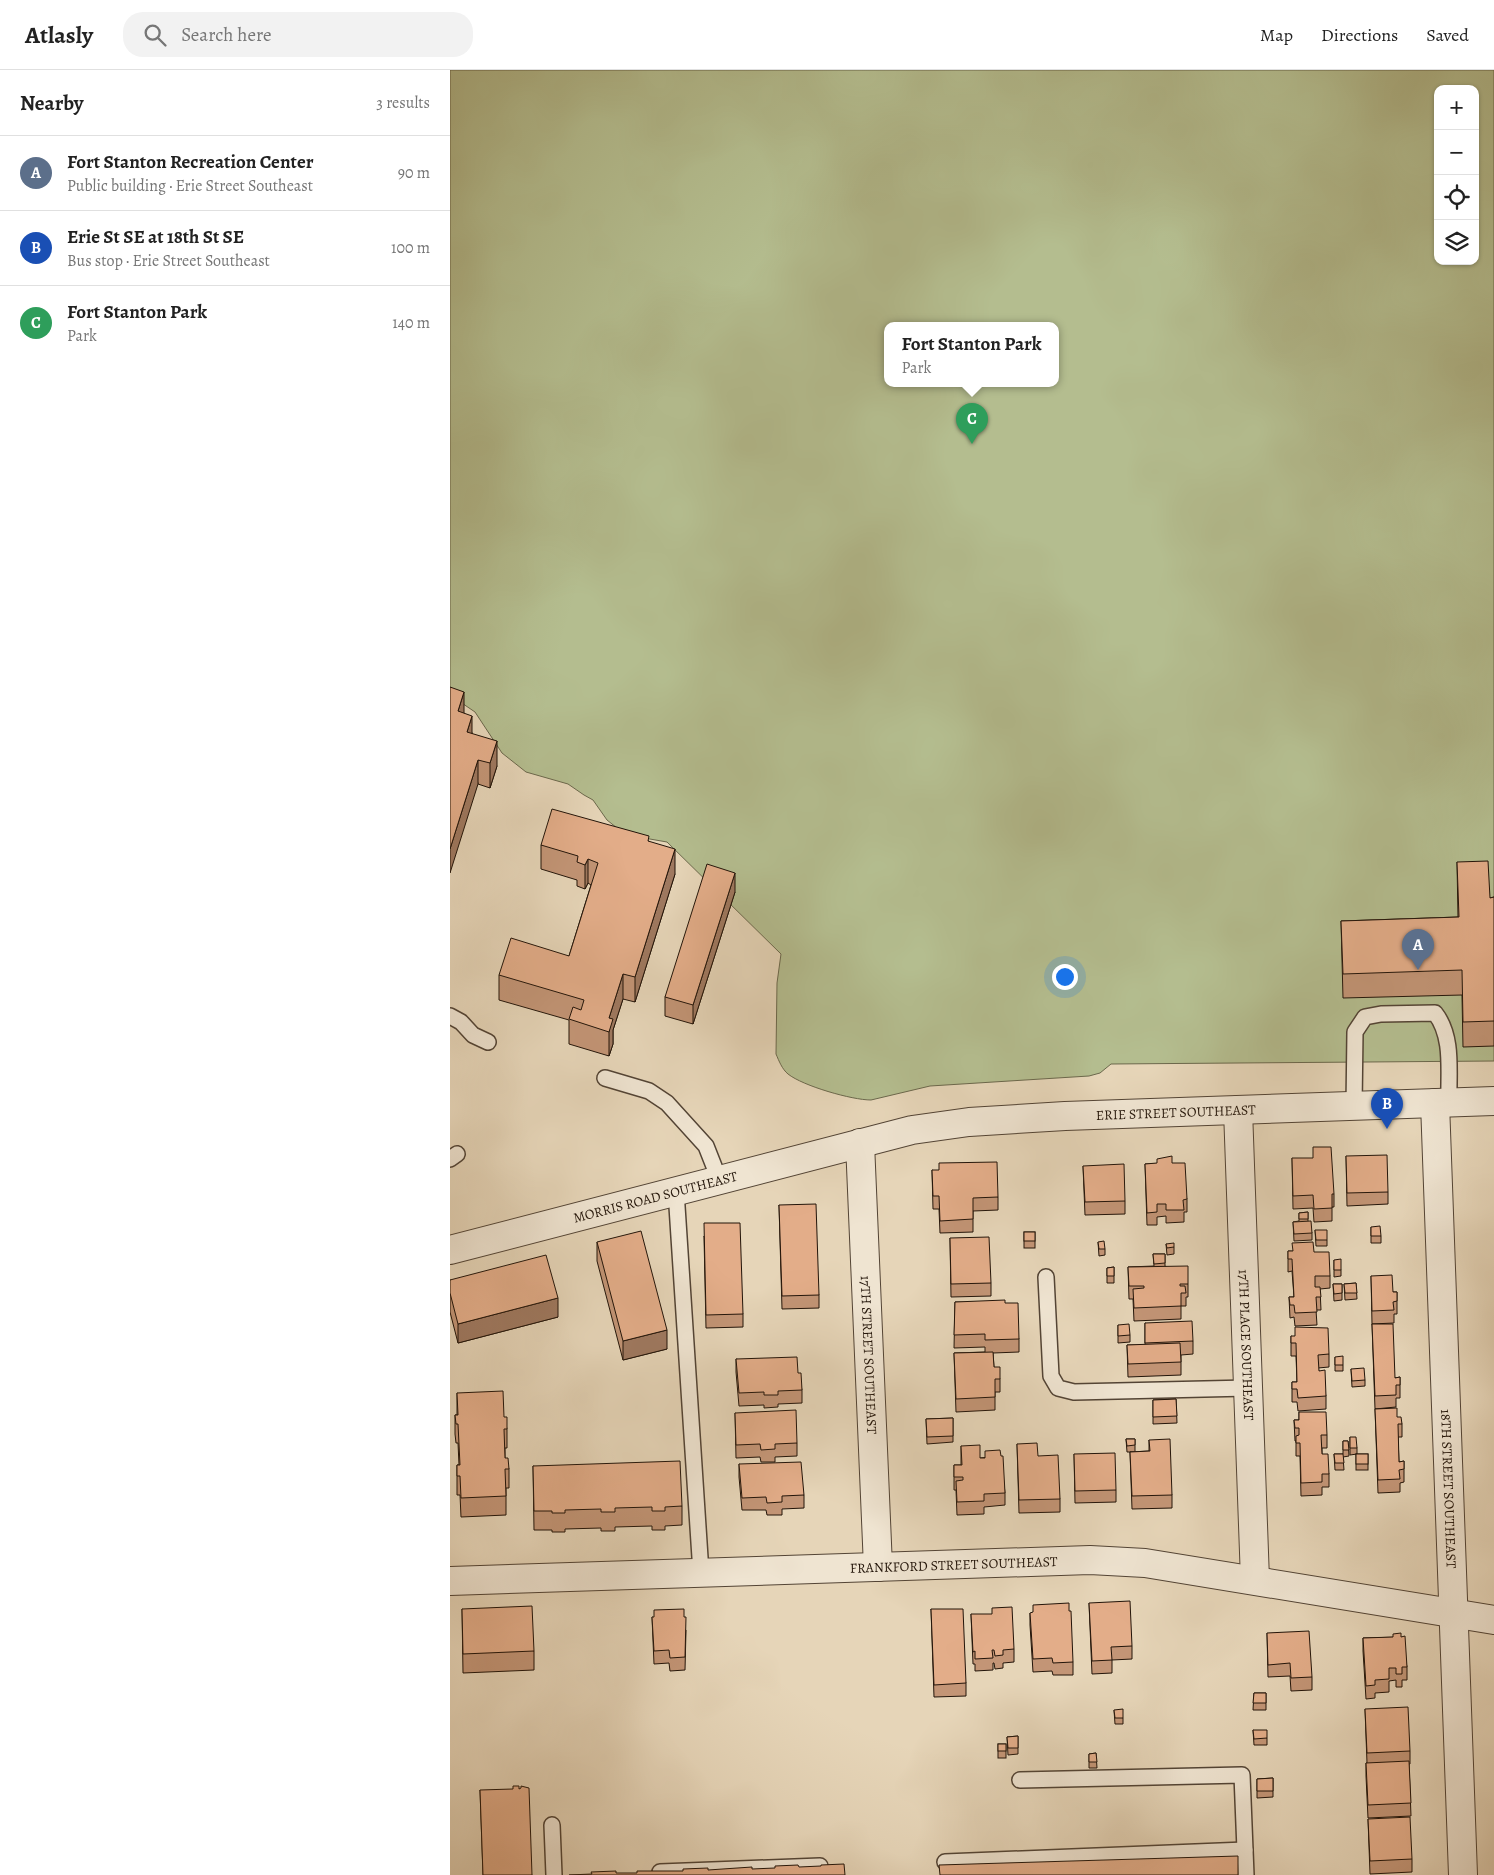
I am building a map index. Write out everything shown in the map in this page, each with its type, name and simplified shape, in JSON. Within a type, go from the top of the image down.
[{"type":"street","name":"ERIE STREET SOUTHEAST","points":[[860,1143],[940,1124],[969,1122],[1494,1100]]},
{"type":"street","name":"18TH STREET SOUTHEAST","points":[[1442,1102],[1453,1613],[1463,1875]]},
{"type":"street","name":"17TH PLACE SOUTHEAST","points":[[1238,1110],[1255,1580]]},
{"type":"street","name":"MORRIS ROAD SOUTHEAST","points":[[450,1250],[860,1143]]},
{"type":"street","name":"17TH STREET SOUTHEAST","points":[[860,1143],[878,1567]]},
{"type":"street","name":"FRANKFORD STREET SOUTHEAST","points":[[450,1581],[1090,1560],[1144,1563],[1453,1613]]},
{"type":"street","points":[[1453,1613],[1494,1620]]},
{"type":"lane","points":[[1354,1106],[1355,1032],[1365,1018],[1381,1014],[1435,1013],[1447,1037],[1442,1102]]},
{"type":"lane","points":[[450,1016],[461,1022],[473,1035],[488,1042]]},
{"type":"lane","points":[[605,1078],[649,1091],[667,1102],[706,1146],[720,1179]]},
{"type":"lane","points":[[676,1191],[701,1573]]},
{"type":"lane","points":[[1046,1277],[1051,1376],[1058,1388],[1074,1392],[1248,1388]]},
{"type":"lane","points":[[1020,1780],[1242,1775],[1246,1875]]},
{"type":"lane","points":[[552,1825],[554,1875]]},
{"type":"lane","points":[[945,1862],[1245,1850]]},
{"type":"lane","points":[[641,1873],[820,1866]]},
{"type":"green space","points":[[450,70],[1494,70],[1494,1061],[1111,1064],[1100,1073],[1089,1076],[930,1086],[871,1100],[852,1098],[816,1088],[788,1074],[782,1067],[776,1054],[777,983],[781,954],[667,842],[627,835],[607,820],[593,800],[568,784],[526,772],[502,753],[475,712],[450,695]]},
{"type":"building","points":[[450,687],[464,692],[458,711],[472,716],[467,732],[497,741],[490,763],[478,760],[450,849]]},
{"type":"building","points":[[552,809],[649,836],[648,841],[675,849],[635,977],[623,974],[609,1018],[613,1019],[609,1032],[569,1019],[573,1007],[581,1010],[584,1000],[499,975],[511,938],[569,956],[598,863],[588,859],[585,865],[577,862],[578,856],[541,845]]},
{"type":"building","points":[[1488,861],[1490,898],[1494,897],[1494,1021],[1463,1022],[1462,970],[1343,974],[1341,921],[1459,917],[1457,862]]},
{"type":"building","points":[[707,864],[735,873],[693,1005],[665,997]]},
{"type":"building","points":[[1313,1147],[1331,1147],[1334,1194],[1332,1194],[1332,1208],[1314,1209],[1313,1195],[1293,1196],[1292,1158],[1313,1158]]},
{"type":"building","points":[[1387,1155],[1388,1192],[1347,1193],[1346,1156]]},
{"type":"building","points":[[1172,1156],[1172,1163],[1185,1163],[1187,1199],[1183,1200],[1184,1210],[1166,1210],[1166,1204],[1157,1204],[1157,1212],[1147,1213],[1145,1164],[1157,1163],[1157,1159]]},
{"type":"building","points":[[997,1162],[998,1197],[973,1198],[973,1219],[940,1221],[939,1196],[933,1196],[932,1170],[939,1170],[939,1163]]},
{"type":"building","points":[[1124,1164],[1125,1201],[1085,1202],[1083,1166]]},
{"type":"building","points":[[816,1204],[819,1295],[782,1296],[779,1205]]},
{"type":"building","points":[[1308,1212],[1308,1219],[1299,1219],[1299,1213]]},
{"type":"building","points":[[1311,1221],[1312,1233],[1294,1234],[1293,1222]]},
{"type":"building","points":[[704,1223],[740,1223],[743,1314],[706,1315]]},
{"type":"building","points":[[1380,1226],[1381,1236],[1371,1236],[1371,1227]]},
{"type":"building","points":[[1315,1230],[1327,1230],[1327,1240],[1316,1240]]},
{"type":"building","points":[[641,1231],[667,1330],[623,1341],[597,1242]]},
{"type":"building","points":[[1024,1232],[1035,1232],[1035,1241],[1024,1241]]},
{"type":"building","points":[[989,1237],[991,1283],[951,1284],[950,1238]]},
{"type":"building","points":[[1104,1241],[1105,1249],[1099,1249],[1098,1242]]},
{"type":"building","points":[[1313,1242],[1314,1252],[1329,1252],[1330,1276],[1315,1276],[1315,1287],[1320,1287],[1321,1297],[1316,1297],[1317,1312],[1295,1313],[1294,1305],[1290,1305],[1289,1297],[1294,1297],[1292,1259],[1288,1259],[1288,1251],[1293,1251],[1292,1243]]},
{"type":"building","points":[[1174,1243],[1174,1247],[1167,1248],[1166,1244]]},
{"type":"building","points":[[1153,1254],[1165,1254],[1165,1263],[1154,1264]]},
{"type":"building","points":[[546,1255],[558,1298],[458,1324],[450,1293],[450,1280]]},
{"type":"building","points":[[1341,1259],[1341,1270],[1334,1270],[1334,1260]]},
{"type":"building","points":[[1188,1266],[1188,1284],[1180,1284],[1180,1286],[1185,1286],[1186,1293],[1181,1293],[1181,1306],[1134,1308],[1133,1289],[1144,1288],[1144,1286],[1129,1286],[1128,1267]]},
{"type":"building","points":[[1114,1267],[1114,1276],[1107,1276],[1107,1268]]},
{"type":"building","points":[[1392,1275],[1393,1292],[1397,1292],[1397,1301],[1393,1302],[1394,1310],[1372,1311],[1371,1276]]},
{"type":"building","points":[[1356,1283],[1357,1293],[1345,1293],[1344,1284]]},
{"type":"building","points":[[1333,1284],[1342,1284],[1342,1293],[1334,1294]]},
{"type":"building","points":[[1005,1300],[1005,1303],[1018,1303],[1019,1339],[985,1340],[985,1334],[954,1335],[955,1302]]},
{"type":"building","points":[[1192,1321],[1193,1341],[1145,1343],[1145,1323]]},
{"type":"building","points":[[1129,1324],[1130,1335],[1118,1336],[1118,1325]]},
{"type":"building","points":[[1372,1324],[1393,1324],[1395,1378],[1400,1377],[1400,1385],[1396,1385],[1396,1395],[1375,1396]]},
{"type":"building","points":[[1295,1327],[1328,1328],[1329,1354],[1318,1355],[1319,1371],[1325,1370],[1326,1396],[1298,1398],[1297,1389],[1292,1389],[1292,1382],[1297,1382],[1296,1343],[1291,1343],[1291,1336],[1295,1336]]},
{"type":"building","points":[[1180,1343],[1181,1362],[1128,1364],[1127,1345]]},
{"type":"building","points":[[993,1352],[994,1367],[1000,1367],[1000,1379],[995,1379],[995,1397],[956,1399],[954,1353]]},
{"type":"building","points":[[1343,1356],[1343,1365],[1335,1365],[1335,1357]]},
{"type":"building","points":[[797,1357],[798,1373],[801,1373],[802,1390],[778,1391],[778,1395],[764,1395],[764,1392],[739,1393],[736,1359]]},
{"type":"building","points":[[1364,1368],[1365,1380],[1352,1381],[1351,1369]]},
{"type":"building","points":[[503,1391],[504,1417],[507,1417],[507,1429],[504,1429],[505,1458],[508,1458],[509,1469],[505,1469],[506,1496],[461,1498],[460,1476],[457,1476],[457,1465],[460,1465],[458,1424],[456,1424],[455,1415],[458,1415],[457,1393]]},
{"type":"building","points":[[1176,1399],[1177,1416],[1153,1417],[1153,1400]]},
{"type":"building","points":[[1397,1408],[1397,1417],[1401,1417],[1402,1424],[1398,1424],[1399,1462],[1404,1461],[1404,1469],[1399,1470],[1400,1479],[1378,1480],[1375,1409]]},
{"type":"building","points":[[796,1410],[797,1443],[775,1444],[775,1449],[761,1450],[760,1444],[736,1445],[735,1413]]},
{"type":"building","points":[[1299,1412],[1326,1412],[1327,1435],[1321,1435],[1322,1454],[1328,1454],[1329,1474],[1322,1474],[1322,1482],[1301,1483],[1300,1443],[1296,1443],[1299,1428],[1295,1428],[1294,1420],[1299,1420]]},
{"type":"building","points":[[953,1418],[953,1436],[927,1437],[926,1419]]},
{"type":"building","points":[[1350,1437],[1356,1437],[1357,1448],[1350,1448]]},
{"type":"building","points":[[1126,1439],[1135,1439],[1135,1445],[1127,1446]]},
{"type":"building","points":[[1170,1439],[1172,1495],[1132,1496],[1130,1452],[1150,1451],[1149,1440]]},
{"type":"building","points":[[1343,1441],[1348,1441],[1349,1450],[1343,1450]]},
{"type":"building","points":[[1037,1443],[1038,1456],[1058,1455],[1060,1499],[1019,1500],[1017,1444]]},
{"type":"building","points":[[980,1445],[980,1458],[985,1458],[985,1451],[1000,1450],[1001,1456],[1003,1456],[1005,1493],[984,1494],[984,1501],[957,1502],[956,1481],[963,1480],[963,1477],[954,1477],[954,1465],[962,1465],[961,1446]]},
{"type":"building","points":[[1115,1453],[1116,1490],[1075,1491],[1074,1454]]},
{"type":"building","points":[[1334,1454],[1343,1454],[1344,1463],[1335,1463]]},
{"type":"building","points":[[1356,1454],[1368,1454],[1368,1464],[1356,1464]]},
{"type":"building","points":[[680,1461],[682,1506],[665,1507],[665,1511],[652,1511],[652,1507],[615,1508],[615,1512],[601,1512],[601,1509],[565,1510],[565,1513],[534,1511],[533,1466]]},
{"type":"building","points":[[801,1462],[804,1495],[782,1496],[782,1502],[767,1503],[766,1497],[742,1498],[739,1464]]},
{"type":"building","points":[[1130,1601],[1132,1646],[1111,1647],[1112,1660],[1092,1661],[1089,1603]]},
{"type":"building","points":[[1069,1603],[1073,1662],[1053,1663],[1052,1658],[1033,1659],[1030,1613],[1033,1612],[1033,1605]]},
{"type":"building","points":[[532,1606],[534,1651],[463,1654],[462,1609]]},
{"type":"building","points":[[1012,1607],[1014,1649],[1003,1650],[1003,1655],[995,1656],[994,1650],[992,1650],[993,1658],[975,1659],[971,1614],[992,1614],[992,1608]]},
{"type":"building","points":[[684,1609],[684,1617],[686,1617],[685,1657],[670,1658],[669,1650],[654,1651],[652,1617],[654,1617],[654,1610]]},
{"type":"building","points":[[931,1609],[963,1609],[966,1683],[934,1685]]},
{"type":"building","points":[[1309,1631],[1312,1677],[1291,1678],[1290,1663],[1268,1665],[1267,1633]]},
{"type":"building","points":[[1401,1633],[1401,1637],[1405,1636],[1407,1667],[1402,1667],[1402,1674],[1396,1674],[1396,1668],[1389,1668],[1389,1679],[1375,1680],[1375,1685],[1366,1686],[1363,1638],[1393,1637],[1393,1634]]},
{"type":"building","points":[[1254,1693],[1266,1693],[1266,1703],[1253,1703]]},
{"type":"building","points":[[1408,1707],[1410,1751],[1367,1753],[1365,1709]]},
{"type":"building","points":[[1123,1709],[1123,1718],[1115,1718],[1114,1710]]},
{"type":"building","points":[[1253,1730],[1267,1730],[1267,1738],[1254,1739]]},
{"type":"building","points":[[1018,1736],[1018,1748],[1008,1748],[1007,1737]]},
{"type":"building","points":[[998,1744],[1006,1744],[1006,1751],[998,1751]]},
{"type":"building","points":[[1096,1753],[1097,1762],[1089,1762],[1089,1754]]},
{"type":"building","points":[[1409,1761],[1411,1803],[1368,1805],[1366,1763]]},
{"type":"building","points":[[1273,1778],[1273,1791],[1257,1791],[1257,1779]]},
{"type":"building","points":[[513,1786],[519,1786],[519,1789],[521,1786],[529,1788],[532,1875],[483,1875],[480,1790],[513,1789]]},
{"type":"building","points":[[1410,1817],[1412,1859],[1370,1861],[1368,1819]]},
{"type":"building","points":[[1238,1856],[1238,1875],[940,1875],[939,1865]]},
{"type":"building","points":[[844,1864],[845,1875],[569,1875],[616,1871],[616,1873],[637,1873],[637,1871],[683,1871],[683,1869],[708,1868],[708,1870],[752,1867],[752,1869],[775,1868],[775,1866],[798,1865],[799,1867]]},
{"type":"place","name":"Fort Stanton Park","points":[[972,444]]},
{"type":"place","name":"Fort Stanton Recreation Center","points":[[1418,970]]},
{"type":"place","name":"Erie St SE at 18th St SE","points":[[1387,1129]]}]
